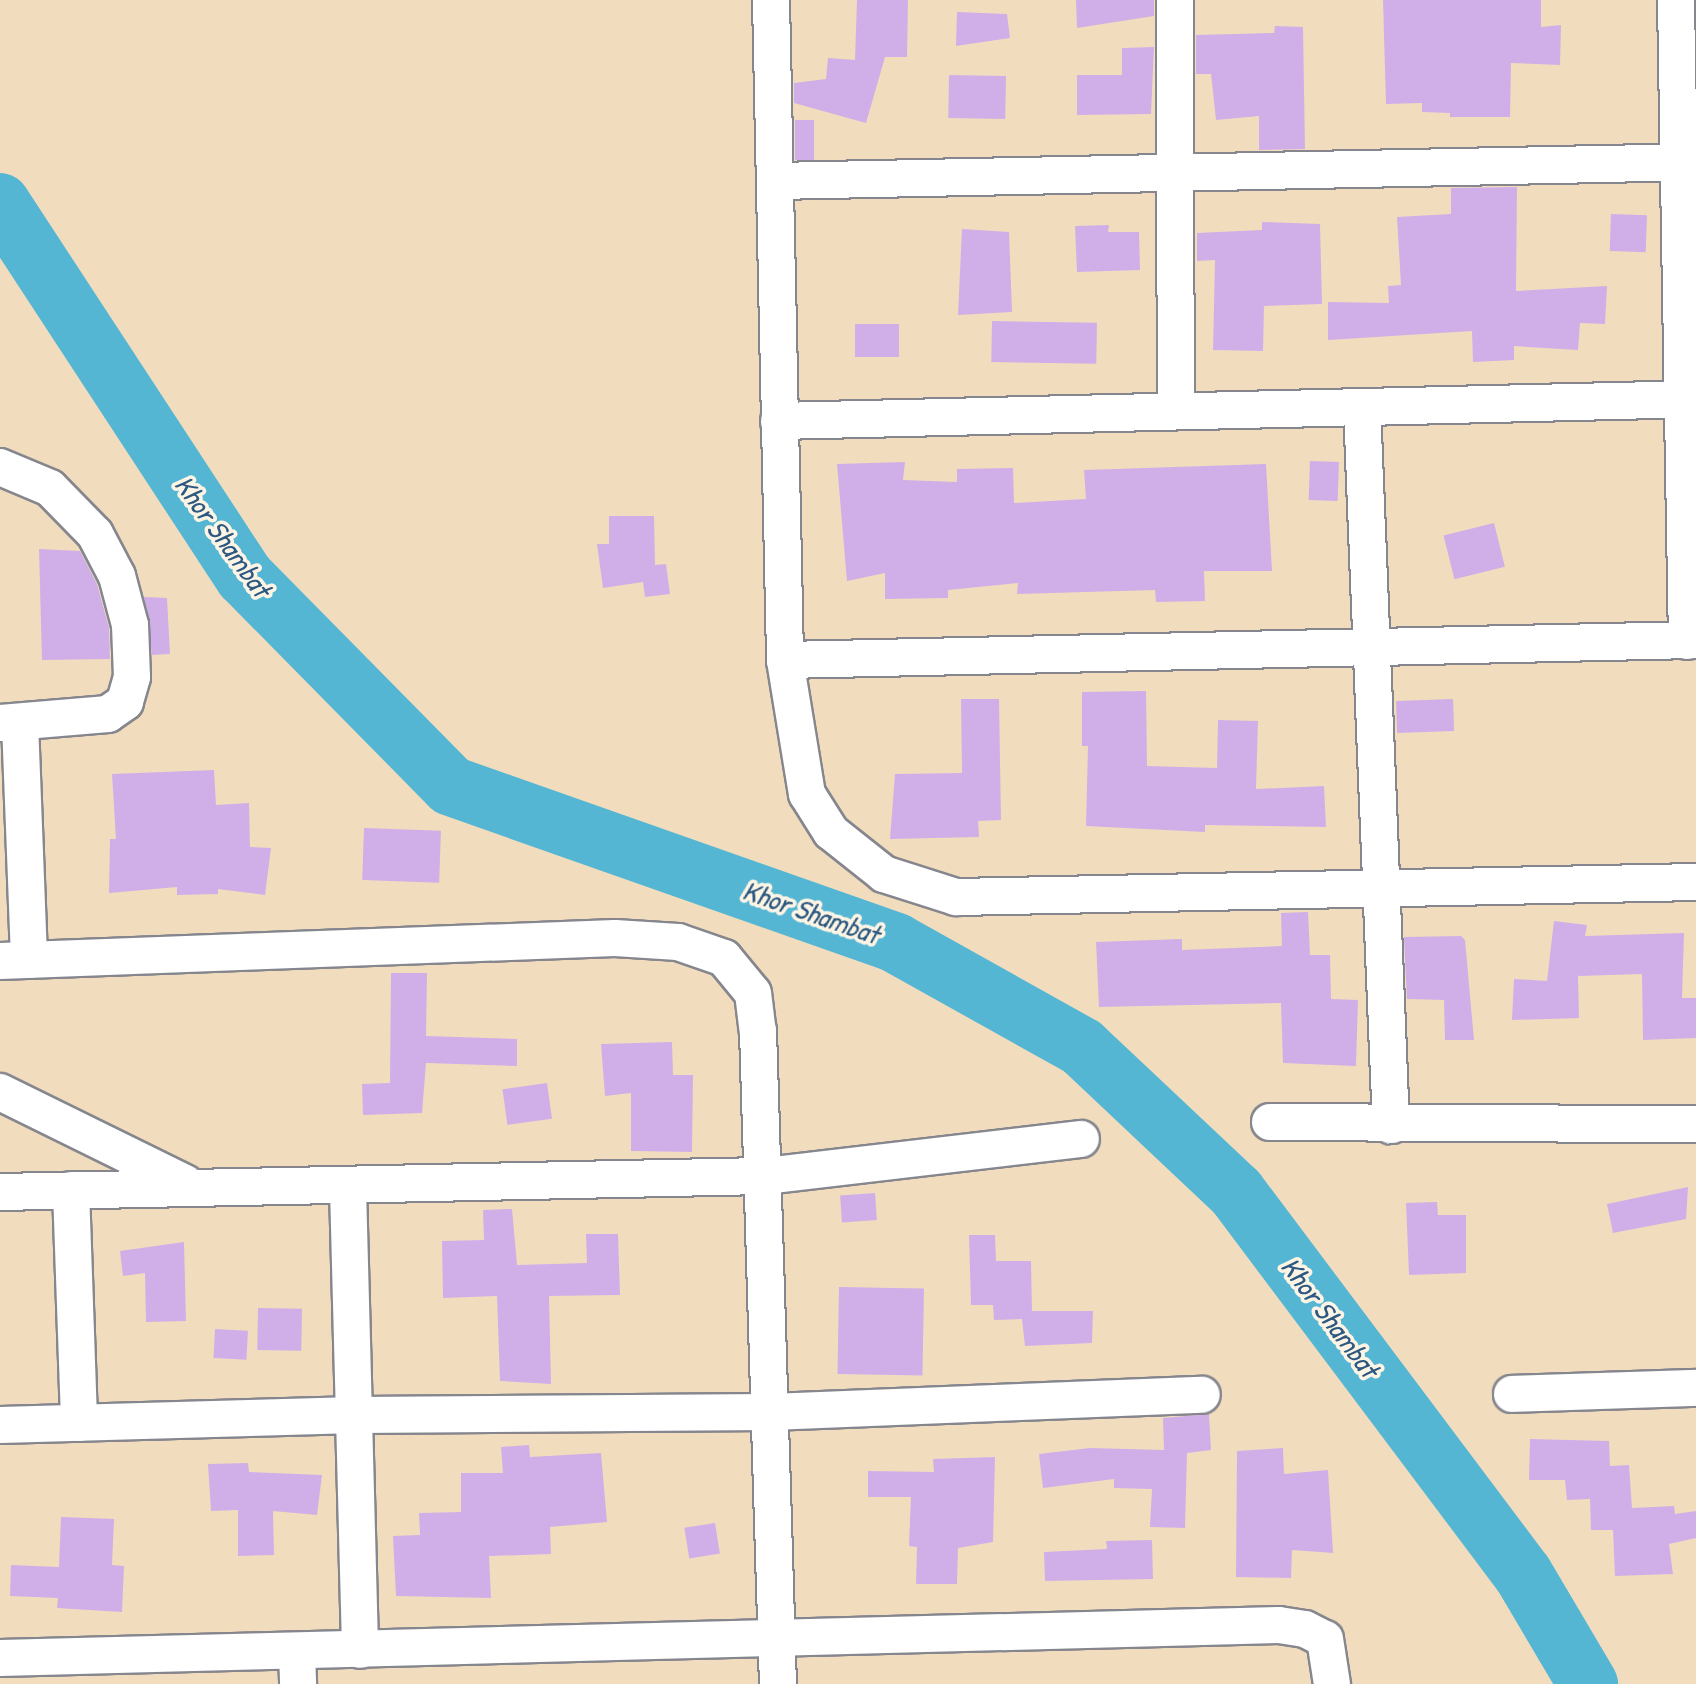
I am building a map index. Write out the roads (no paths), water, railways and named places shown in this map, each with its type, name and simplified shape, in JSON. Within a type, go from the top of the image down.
[{"type":"street","points":[[771,0],[785,660],[807,794],[831,832],[884,874],[956,897],[1380,886],[1696,882]]},
{"type":"street","points":[[1175,0],[1176,411]]},
{"type":"street","points":[[785,660],[1691,640],[1688,162],[1676,0]]},
{"type":"street","points":[[776,181],[1688,162]]},
{"type":"street","points":[[779,421],[1690,399]]},
{"type":"street","points":[[1362,407],[1391,1125]]},
{"type":"street","points":[[0,467],[50,488],[95,534],[117,576],[130,625],[132,677],[125,702],[108,714],[10,723],[15,960],[584,939],[678,942],[724,958],[753,993],[765,1176],[778,1684]]},
{"type":"street","points":[[0,1092],[132,1161],[200,1188]]},
{"type":"street","points":[[1270,1122],[1391,1125],[1696,1124]]},
{"type":"street","points":[[0,1192],[348,1188],[765,1176],[1081,1139]]},
{"type":"street","points":[[348,1188],[360,1650]]},
{"type":"street","points":[[71,1190],[79,1423]]},
{"type":"street","points":[[1512,1394],[1696,1388]]},
{"type":"street","points":[[0,1425],[356,1415],[770,1412],[1202,1395]]},
{"type":"street","points":[[0,1658],[44,1670],[297,1668],[360,1650],[1279,1625],[1325,1639],[1332,1684]]},
{"type":"waterway","name":"Khor Shambat","points":[[0,203],[245,577],[451,786],[896,943],[1082,1047],[1236,1192],[1523,1574],[1588,1684]]}]
